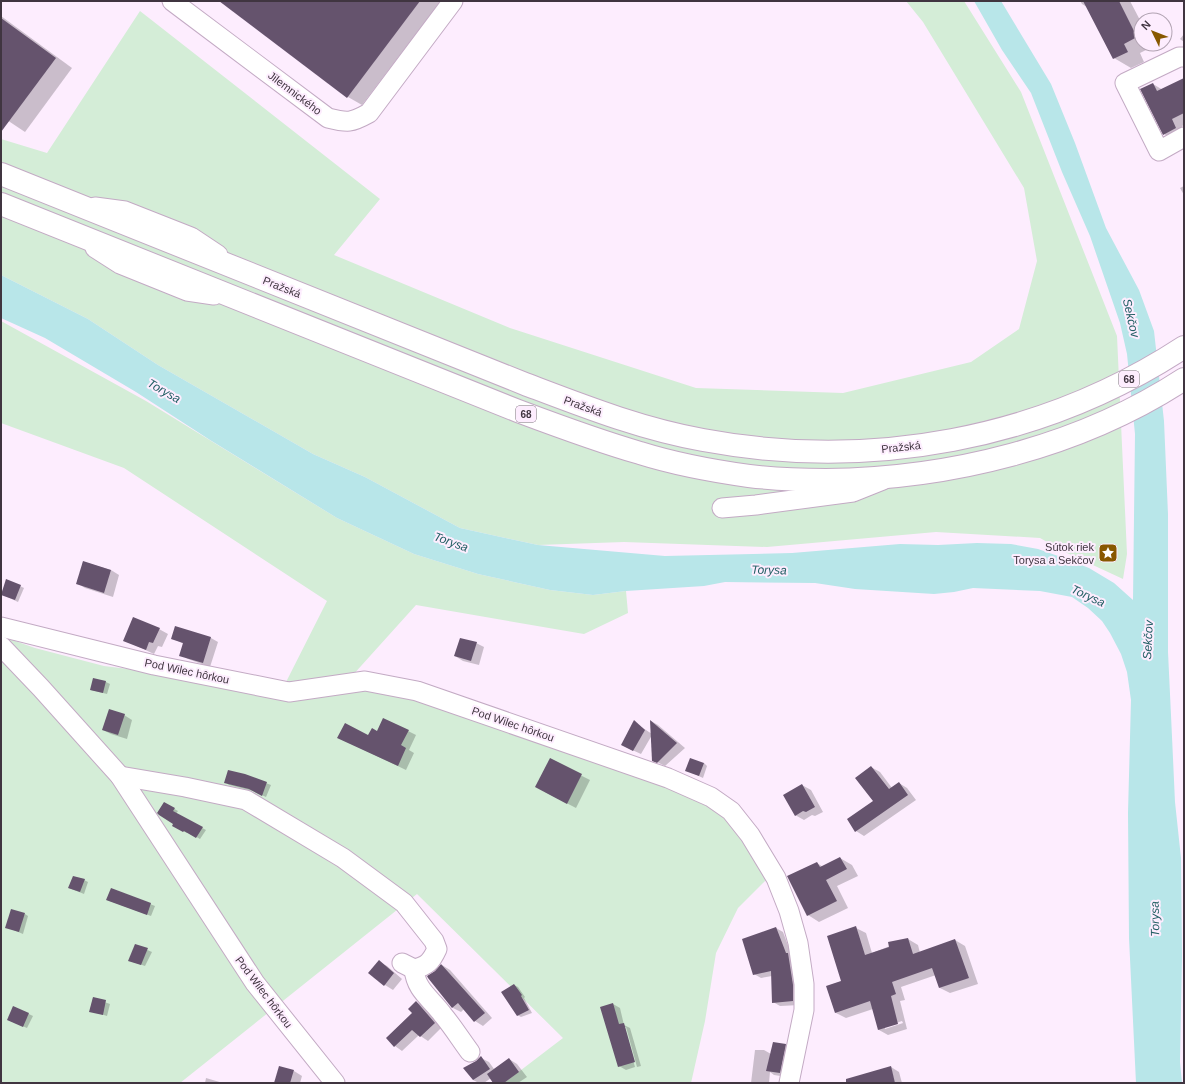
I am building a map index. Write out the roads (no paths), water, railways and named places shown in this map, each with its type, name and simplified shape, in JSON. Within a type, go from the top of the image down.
[{"type":"main road","name":"Pražská","points":[[1,174],[525,384],[611,416],[672,433],[739,446],[807,452],[855,452],[909,448],[967,438],[1025,422],[1072,406],[1124,382],[1184,347]]},
{"type":"main road","name":"68","points":[[1,204],[518,411],[586,436],[641,454],[697,467],[750,476],[800,480],[853,480],[906,476],[972,465],[1030,449],[1077,433],[1128,410],[1184,379]]},
{"type":"street","name":"Jilemnického","points":[[172,1],[328,118],[343,122],[355,121],[369,113],[453,1]]},
{"type":"street","points":[[1184,57],[1179,57],[1125,83],[1159,151],[1184,138]]},
{"type":"street","points":[[722,508],[853,492],[891,477]]},
{"type":"street","name":"Pod Wilec hôrkou","points":[[1,627],[154,665],[289,692],[365,681],[418,691],[668,778],[711,797],[731,811],[750,835],[776,878],[789,911],[798,943],[804,984],[804,1010],[789,1083]]},
{"type":"street","name":"Pod Wilec hôrkou","points":[[1,646],[120,776],[255,983],[335,1083]]},
{"type":"street","points":[[120,776],[185,787],[246,800],[343,858],[404,902],[434,941],[437,949],[432,960],[424,967],[408,966],[422,993],[442,1013],[470,1052]]},
{"type":"water","points":[[974,1],[1001,1],[1051,84],[1075,143],[1106,228],[1139,290],[1154,331],[1164,421],[1168,514],[1168,652],[1175,802],[1181,858],[1182,956],[1180,1062],[1182,1083],[1136,1083],[1129,938],[1128,813],[1131,700],[1127,672],[1121,654],[1110,633],[1102,621],[1088,608],[1072,597],[1040,591],[973,588],[934,594],[855,589],[815,583],[725,582],[704,586],[626,591],[593,595],[550,590],[478,574],[414,554],[337,518],[210,440],[136,392],[45,338],[1,318],[1,275],[88,319],[158,365],[313,454],[365,477],[460,528],[538,545],[665,556],[792,553],[900,544],[1011,544],[1038,549],[1089,568],[1114,583],[1133,600],[1135,434],[1127,354],[1120,323],[1090,236],[1062,172],[1031,93],[1002,50]]},
{"type":"place","name":"Sútok riek Torysa a Sekčov","points":[[1108,553]]},
{"type":"water label","name":"Sekčov","points":[[1131,318]]},
{"type":"water label","name":"Torysa","points":[[164,391]]},
{"type":"water label","name":"Torysa","points":[[451,542]]},
{"type":"water label","name":"Torysa","points":[[769,570]]},
{"type":"water label","name":"Torysa","points":[[1088,596]]},
{"type":"water label","name":"Sekčov","points":[[1148,640]]},
{"type":"water label","name":"Torysa","points":[[1155,919]]}]
